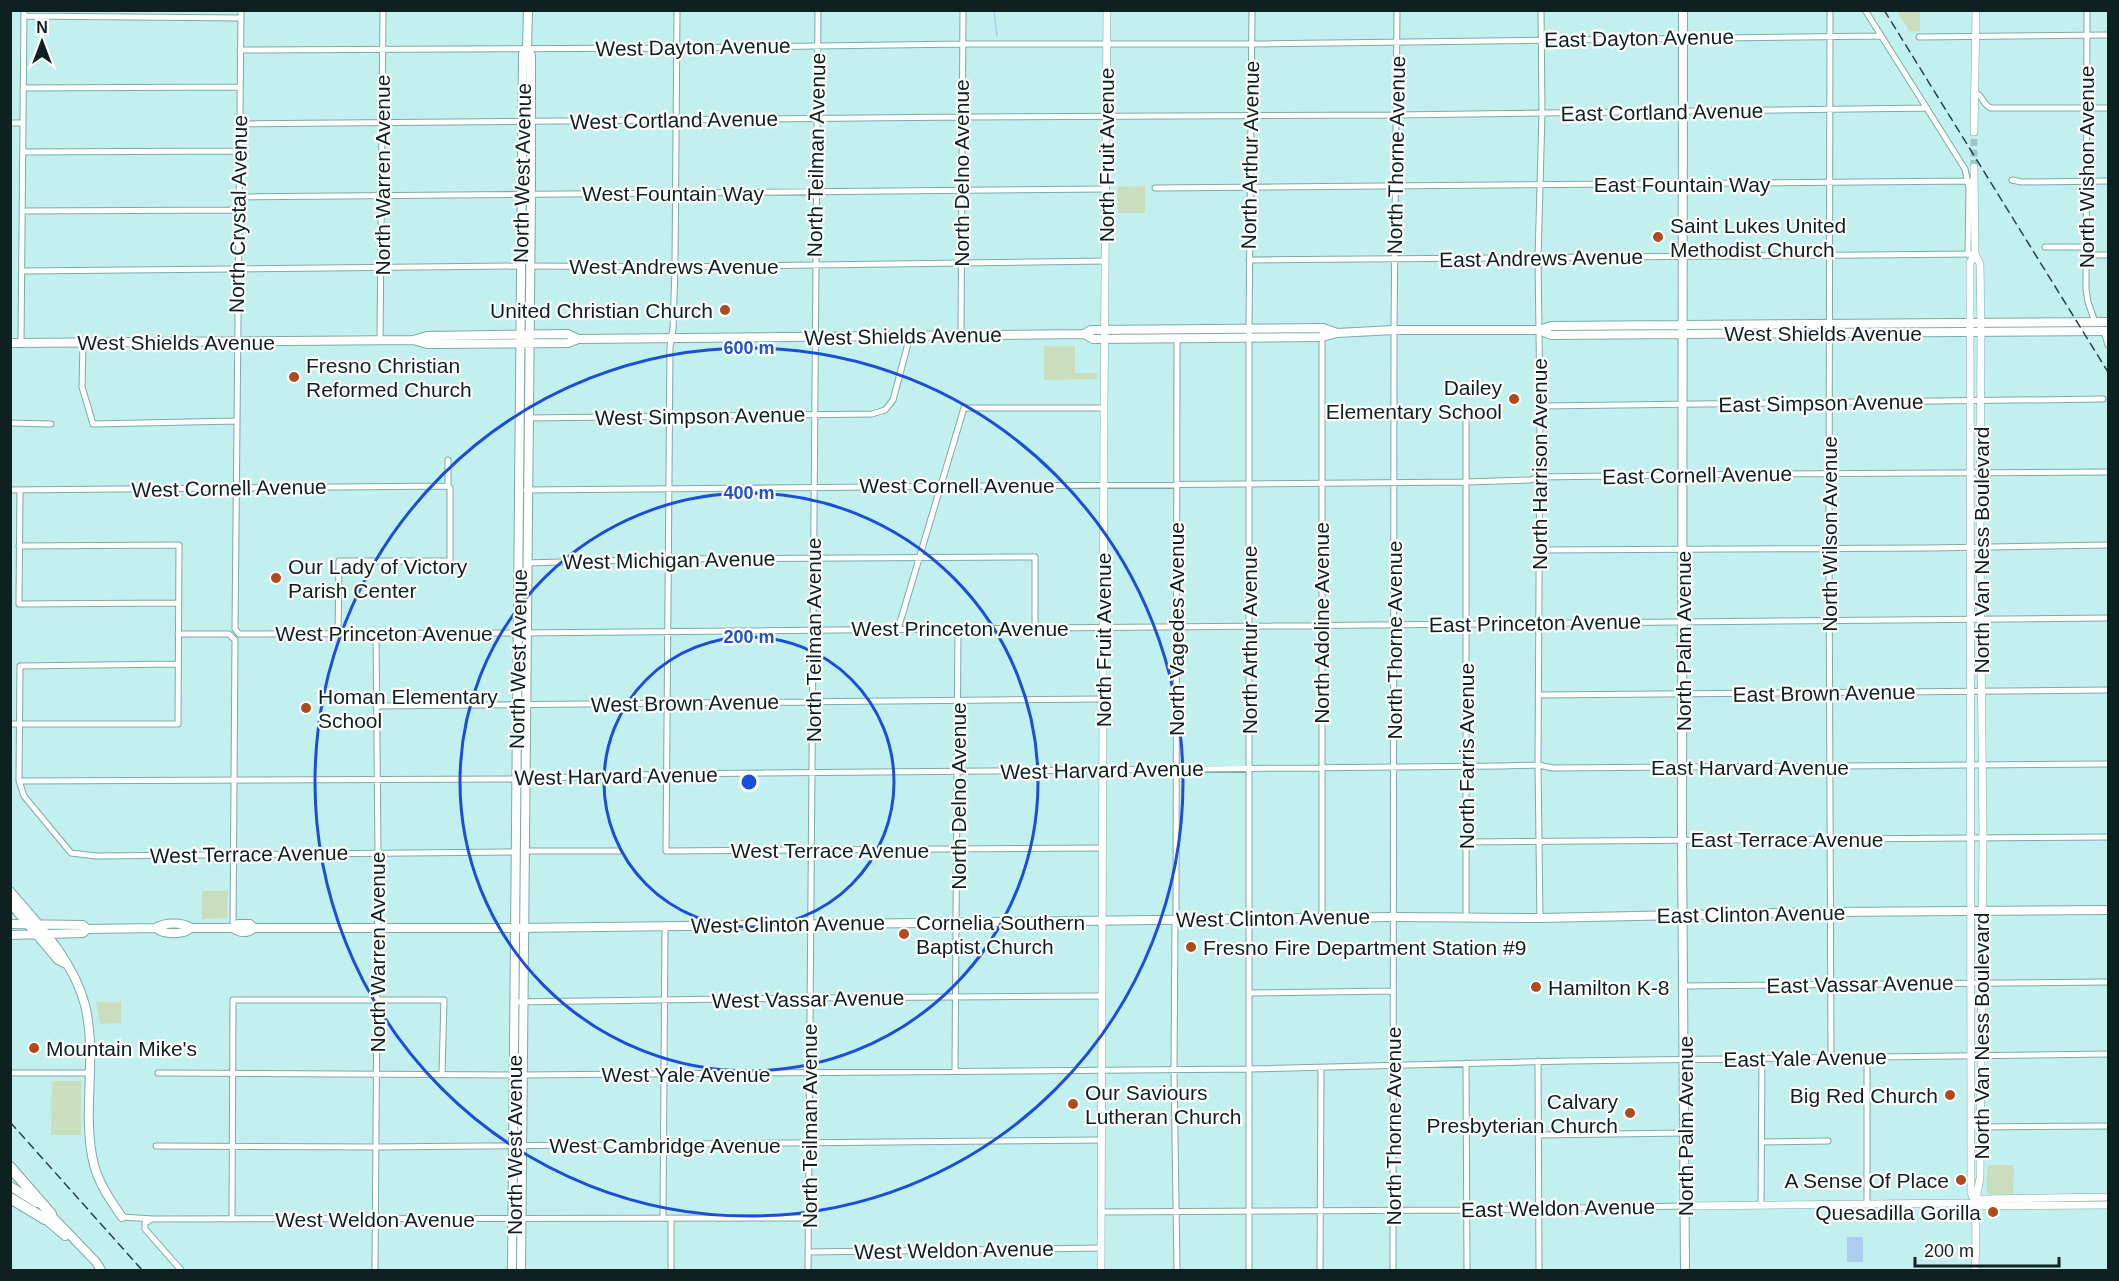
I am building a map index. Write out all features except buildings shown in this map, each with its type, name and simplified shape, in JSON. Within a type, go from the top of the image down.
[{"type":"highway","points":[[10,1167],[48,1217]]},
{"type":"highway","points":[[10,1198],[48,1217]]},
{"type":"main road","name":"North West Avenue","points":[[512,1270],[517,1219],[521,928],[524,490],[520,339],[526,266],[527,121],[523,54],[527,49],[528,10]]},
{"type":"main road","name":"North Palm Avenue","points":[[1683,10],[1684,695],[1682,840],[1686,1270]]},
{"type":"main road","name":"North West Avenue","points":[[524,490],[529,418],[530,339],[526,266]]},
{"type":"main road","name":"West Shields Avenue","points":[[1981,327],[2109,322]]},
{"type":"main road","name":"West Shields Avenue","points":[[10,343],[414,340],[427,336],[530,339],[568,343],[578,339],[1084,334],[1091,330],[1105,334],[1178,338],[1249,333],[1337,333],[1394,330],[1539,330],[1551,335],[1682,329],[1981,327],[2106,331]]},
{"type":"main road","name":"West Shields Avenue","points":[[1105,334],[1214,328],[1249,333]]},
{"type":"main road","points":[[1178,338],[1182,334],[1204,332],[1214,328]]},
{"type":"main road","points":[[10,891],[33,924]]},
{"type":"main road","points":[[10,903],[42,934],[58,960],[66,964],[80,992],[88,1018],[90,1137],[94,1165],[107,1194],[122,1217]]},
{"type":"main road","name":"East Clinton Avenue","points":[[1393,917],[1540,918],[1971,910],[2109,910]]},
{"type":"main road","name":"West Clinton Avenue","points":[[10,935],[83,933],[87,929],[156,928],[161,925],[233,928],[238,932],[249,932],[254,928],[521,928],[1393,917]]},
{"type":"main road","name":"West Clinton Avenue","points":[[10,924],[83,925],[87,929]]},
{"type":"main road","points":[[10,1186],[26,1195],[100,1270]]},
{"type":"main road","name":"North West Avenue","points":[[517,1219],[521,1270]]},
{"type":"street","name":"North Crystal Avenue","points":[[233,928],[241,10]]},
{"type":"street","name":"North Warren Avenue","points":[[381,340],[380,195],[383,10]]},
{"type":"street","points":[[666,774],[669,416],[675,267],[677,10]]},
{"type":"street","name":"North Teilman Avenue","points":[[808,1270],[814,265],[817,192],[818,10]]},
{"type":"street","name":"North Delno Avenue","points":[[961,335],[963,10]]},
{"type":"street","name":"North Fruit Avenue","points":[[1101,1270],[1107,10]]},
{"type":"street","name":"North Arthur Avenue","points":[[1249,1270],[1248,625],[1252,10]]},
{"type":"street","name":"North Thorne Avenue","points":[[1393,1270],[1394,330],[1397,10]]},
{"type":"street","name":"North Harrison Avenue","points":[[1540,918],[1538,259],[1542,113],[1541,10]]},
{"type":"street","name":"North Wilson Avenue","points":[[1830,10],[1831,1056]]},
{"type":"street","points":[[1865,10],[1965,169],[1969,181],[1971,254]]},
{"type":"street","points":[[1974,132],[1976,10]]},
{"type":"street","name":"North Wishon Avenue","points":[[2087,10],[2086,289],[2095,322]]},
{"type":"street","points":[[21,343],[24,13],[241,18]]},
{"type":"street","points":[[1919,37],[2109,34]]},
{"type":"street","name":"East Dayton Avenue","points":[[1397,41],[1881,36]]},
{"type":"street","name":"West Dayton Avenue","points":[[240,50],[1107,43],[1251,44],[1397,41]]},
{"type":"street","points":[[23,88],[240,87]]},
{"type":"street","points":[[1976,93],[1990,108],[2109,108]]},
{"type":"street","name":"East Cortland Avenue","points":[[1397,115],[1927,108]]},
{"type":"street","name":"West Cortland Avenue","points":[[240,124],[1397,115]]},
{"type":"street","points":[[10,123],[23,123]]},
{"type":"street","points":[[23,152],[240,150]]},
{"type":"street","name":"North Van Ness Boulevard","points":[[1974,167],[1975,230],[1970,263],[1971,1193],[1974,1200]]},
{"type":"street","points":[[2012,180],[2109,182]]},
{"type":"street","name":"East Fountain Way","points":[[1395,186],[1969,181]]},
{"type":"street","points":[[1155,188],[1395,186]]},
{"type":"street","name":"West Fountain Way","points":[[239,197],[1106,189]]},
{"type":"street","points":[[23,211],[239,210]]},
{"type":"street","points":[[1970,216],[1975,230]]},
{"type":"street","points":[[2045,247],[2086,247]]},
{"type":"street","name":"North Van Ness Boulevard","points":[[1971,254],[1980,264],[1980,619],[1983,838],[1979,1186],[1974,1200]]},
{"type":"street","name":"East Andrews Avenue","points":[[1395,260],[1971,254]]},
{"type":"street","points":[[2086,255],[2109,255]]},
{"type":"street","points":[[1249,260],[1395,260]]},
{"type":"street","name":"West Andrews Avenue","points":[[23,271],[526,266],[675,267],[1106,261]]},
{"type":"street","points":[[2106,331],[2109,345]]},
{"type":"street","name":"North Adoline Avenue","points":[[1322,333],[1322,918]]},
{"type":"street","name":"West Simpson Avenue","points":[[529,418],[872,414],[885,410],[893,400],[910,336]]},
{"type":"street","name":"North Vagedes Avenue","points":[[1177,1270],[1174,1069],[1178,338]]},
{"type":"street","points":[[83,343],[82,387],[93,424],[237,421]]},
{"type":"street","name":"East Simpson Avenue","points":[[1540,406],[2103,399]]},
{"type":"street","points":[[898,629],[964,408],[1104,408]]},
{"type":"street","name":"North Farris Avenue","points":[[1466,414],[1466,918]]},
{"type":"street","points":[[10,423],[51,424]]},
{"type":"street","points":[[338,633],[339,561],[450,561],[448,460]]},
{"type":"street","name":"East Cornell Avenue","points":[[1394,481],[1466,482],[1530,480],[1539,477],[2109,472]]},
{"type":"street","name":"West Cornell Avenue","points":[[524,490],[1394,481]]},
{"type":"street","name":"West Cornell Avenue","points":[[10,490],[448,486]]},
{"type":"street","points":[[20,490],[19,604],[178,603]]},
{"type":"street","points":[[10,724],[178,724],[179,545],[19,546]]},
{"type":"street","points":[[1538,550],[2109,545]]},
{"type":"street","name":"West Michigan Avenue","points":[[523,563],[668,559],[1035,556],[1035,628]]},
{"type":"street","name":"East Princeton Avenue","points":[[1394,624],[2109,618]]},
{"type":"street","name":"West Princeton Avenue","points":[[178,634],[523,633],[1394,624]]},
{"type":"street","name":"North Delno Avenue","points":[[956,1071],[958,628]]},
{"type":"street","name":"North Warren Avenue","points":[[375,1270],[378,852],[376,633]]},
{"type":"street","points":[[19,782],[20,666],[177,664]]},
{"type":"street","name":"East Brown Avenue","points":[[1539,695],[2109,690]]},
{"type":"street","name":"West Brown Avenue","points":[[376,706],[1102,699]]},
{"type":"street","name":"East Harvard Avenue","points":[[1393,767],[1538,765],[1553,768],[1829,767],[2109,764]]},
{"type":"street","name":"West Harvard Avenue","points":[[19,782],[521,779],[666,774],[1393,767]]},
{"type":"street","name":"West Terrace Avenue","points":[[666,774],[666,851],[1102,848]]},
{"type":"street","name":"West Terrace Avenue","points":[[19,782],[24,796],[71,853],[96,856],[619,851]]},
{"type":"street","name":"East Terrace Avenue","points":[[1466,842],[2109,837]]},
{"type":"street","points":[[663,1218],[665,925]]},
{"type":"street","name":"East Vassar Avenue","points":[[1683,986],[2109,982]]},
{"type":"street","points":[[1249,993],[1393,991]]},
{"type":"street","name":"West Vassar Avenue","points":[[519,1002],[1101,996]]},
{"type":"street","points":[[232,1219],[233,1000],[444,1000],[442,1074]]},
{"type":"street","name":"East Yale Avenue","points":[[1393,1066],[1831,1056],[2109,1054]]},
{"type":"street","points":[[1867,1057],[1867,1204]]},
{"type":"street","points":[[1761,1205],[1762,1058]]},
{"type":"street","points":[[1539,1061],[1539,1270]]},
{"type":"street","points":[[1466,1063],[1467,1270]]},
{"type":"street","name":"West Yale Avenue","points":[[158,1073],[518,1075],[1393,1066]]},
{"type":"street","points":[[1320,1270],[1321,1068]]},
{"type":"street","points":[[10,1073],[90,1073]]},
{"type":"street","points":[[1971,1127],[2109,1126]]},
{"type":"street","points":[[1539,1135],[1685,1133]]},
{"type":"street","name":"West Cambridge Avenue","points":[[156,1146],[376,1147],[1101,1140]]},
{"type":"street","points":[[1762,1142],[1828,1141]]},
{"type":"street","name":"East Weldon Avenue","points":[[1393,1210],[1867,1204],[1974,1200],[1982,1206],[2109,1197]]},
{"type":"street","points":[[1974,1200],[1975,1270]]},
{"type":"street","name":"East Weldon Avenue","points":[[2057,1202],[2109,1205]]},
{"type":"street","points":[[1101,1212],[1393,1210]]},
{"type":"street","name":"West Weldon Avenue","points":[[122,1217],[153,1220],[809,1218]]},
{"type":"street","points":[[671,1218],[671,1270]]},
{"type":"street","points":[[153,1220],[147,1222],[145,1229],[181,1270]]},
{"type":"street","name":"West Weldon Avenue","points":[[808,1252],[1101,1248]]},
{"type":"green space","points":[[1897,11],[1920,11],[1920,31],[1910,32]]},
{"type":"green space","points":[[1145,186],[1145,213],[1118,213],[1117,187]]},
{"type":"green space","points":[[1044,346],[1075,346],[1075,373],[1097,373],[1097,379],[1044,380]]},
{"type":"green space","points":[[202,891],[228,891],[227,918],[202,919]]},
{"type":"green space","points":[[96,1002],[121,1002],[121,1023],[100,1024]]},
{"type":"green space","points":[[52,1081],[81,1081],[81,1135],[51,1135]]},
{"type":"green space","points":[[1989,1165],[2014,1165],[2013,1194],[1987,1194],[1987,1167]]},
{"type":"water","points":[[1847,1237],[1863,1237],[1863,1262],[1847,1262]]},
{"type":"waterway","points":[[994,10],[997,36]]},
{"type":"tunnel","points":[[1974,132],[1974,167]]},
{"type":"railway","points":[[1884,10],[2108,372]]},
{"type":"railway","points":[[10,1122],[142,1270]]},
{"type":"place","name":"Saint Lukes United Methodist Church","points":[[1658,237]]},
{"type":"place","name":"United Christian Church","points":[[725,310]]},
{"type":"place","name":"Fresno Christian Reformed Church","points":[[294,377]]},
{"type":"place","name":"Dailey Elementary School","points":[[1514,399]]},
{"type":"place","name":"Our Lady of Victory Parish Center","points":[[276,578]]},
{"type":"place","name":"Homan Elementary School","points":[[306,708]]},
{"type":"place","name":"Cornelia Southern Baptist Church","points":[[904,934]]},
{"type":"place","name":"Fresno Fire Department Station #9","points":[[1191,947]]},
{"type":"place","name":"Hamilton K-8","points":[[1536,987]]},
{"type":"place","name":"Mountain Mike's","points":[[34,1048]]},
{"type":"place","name":"Big Red Church","points":[[1950,1095]]},
{"type":"place","name":"Our Saviours Lutheran Church","points":[[1073,1104]]},
{"type":"place","name":"Calvary Presbyterian Church","points":[[1630,1113]]},
{"type":"place","name":"A Sense Of Place","points":[[1961,1180]]},
{"type":"place","name":"Quesadilla Gorilla","points":[[1993,1212]]}]
